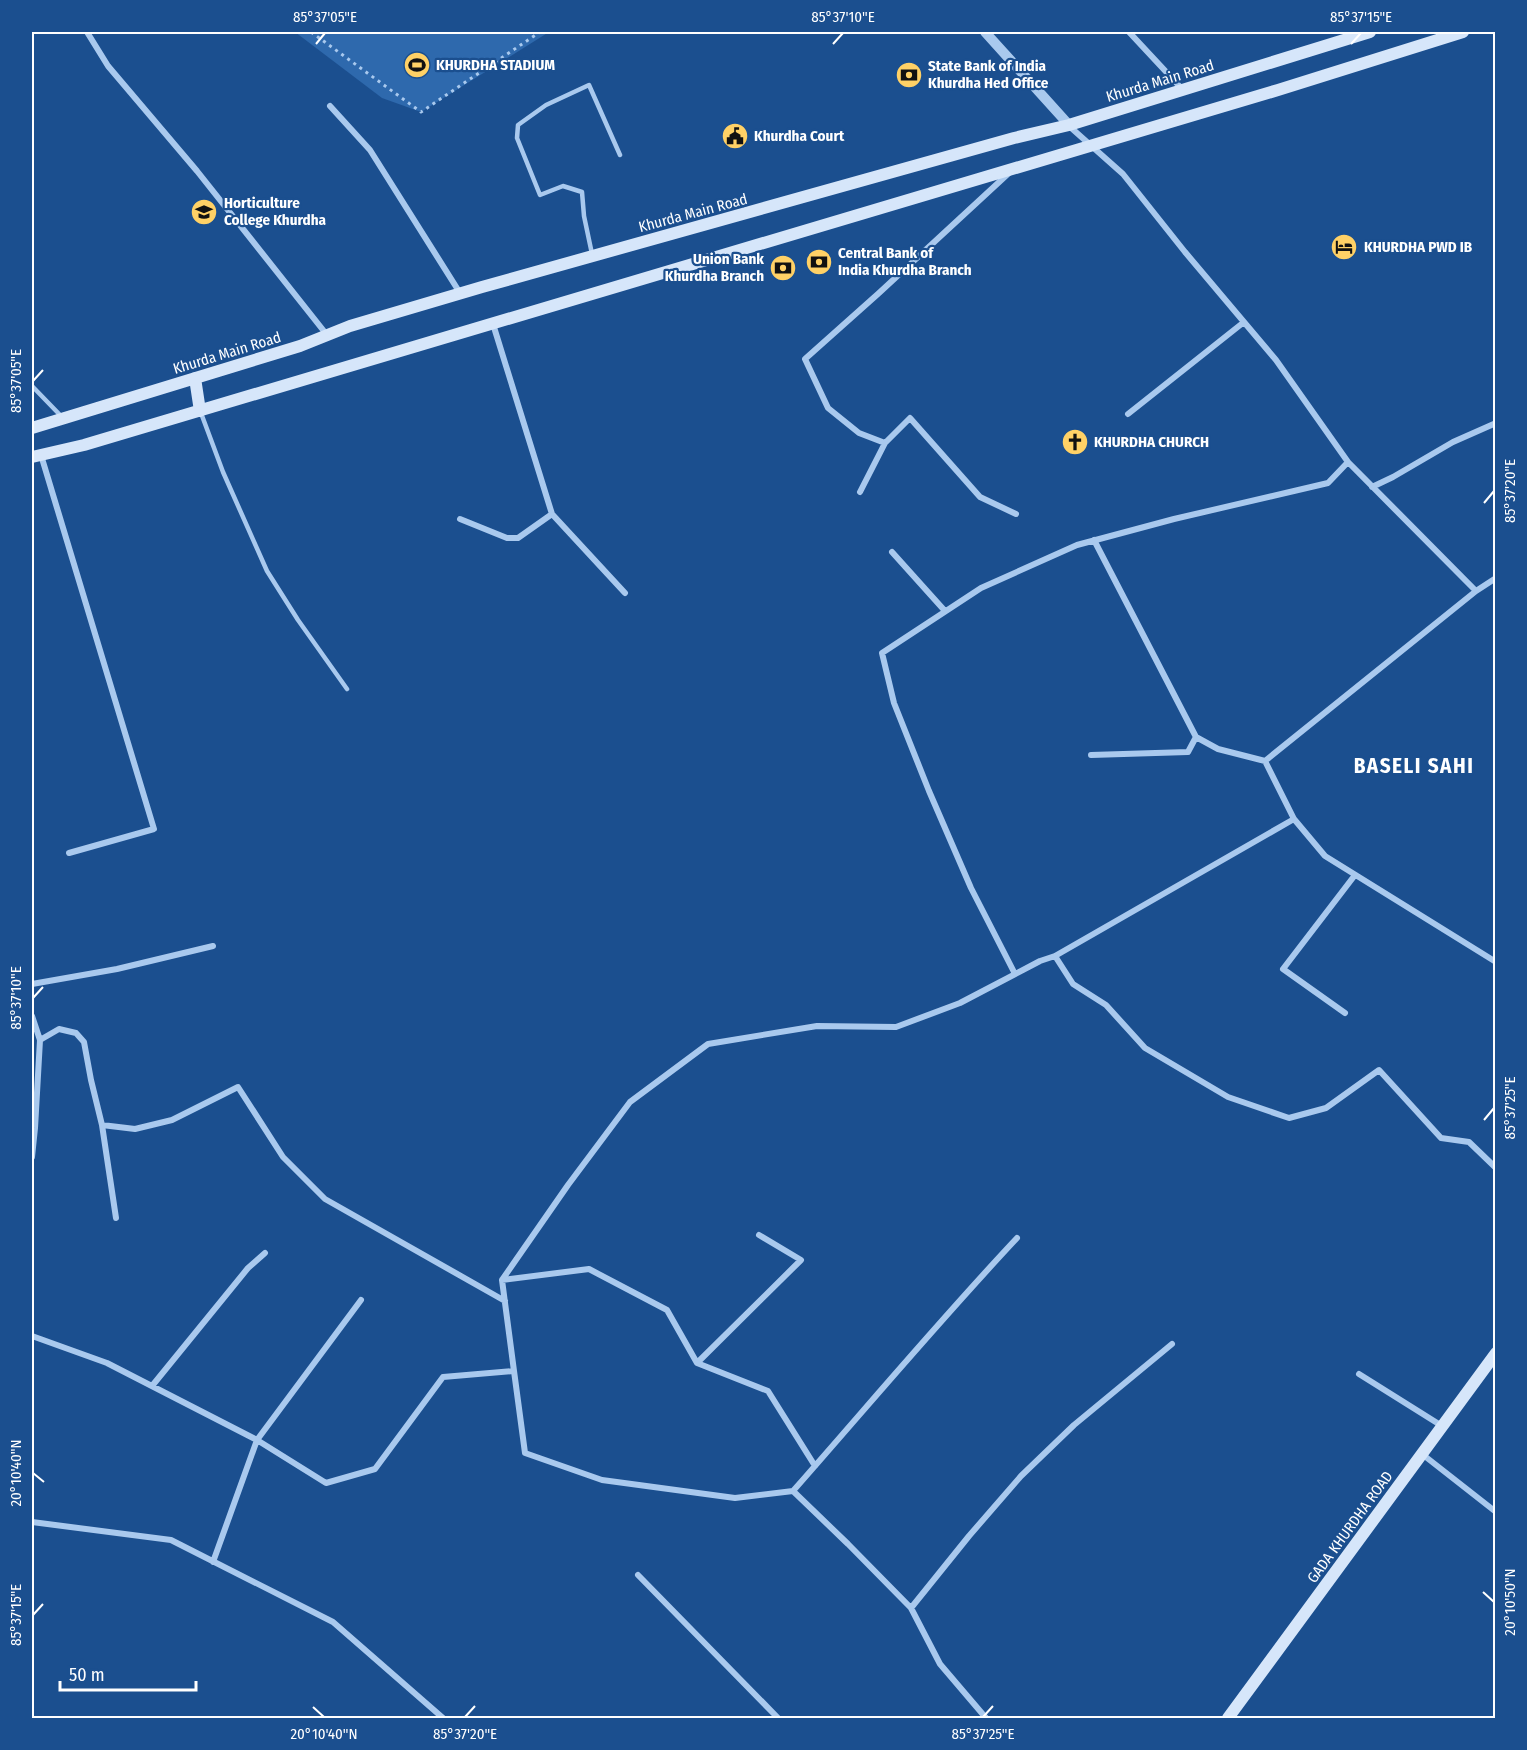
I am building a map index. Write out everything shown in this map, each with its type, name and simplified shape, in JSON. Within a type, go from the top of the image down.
[{"type":"main road","name":"Khurda Main Road","points":[[32,428],[300,346],[350,326],[1014,138],[1069,125],[1367,32]]},
{"type":"main road","points":[[36,456],[84,445],[200,411],[1278,90],[1463,32]]},
{"type":"main road","points":[[195,378],[200,411]]},
{"type":"main road","name":"GADA KHURDHA ROAD","points":[[1228,1719],[1496,1353]]},
{"type":"street","points":[[87,32],[108,66],[197,171],[328,335]]},
{"type":"street","points":[[985,32],[1069,125],[1122,174],[1276,360],[1348,462],[1476,591]]},
{"type":"street","points":[[1129,32],[1183,90]]},
{"type":"street","points":[[330,106],[370,150],[460,294]]},
{"type":"street","points":[[885,443],[859,433],[828,408],[805,359],[888,286],[1015,168]]},
{"type":"street","points":[[1128,414],[1244,322]]},
{"type":"street","points":[[493,323],[552,514],[625,593]]},
{"type":"street","points":[[860,492],[885,443],[910,418],[981,497],[1016,514]]},
{"type":"street","points":[[1372,487],[1453,442],[1496,423]]},
{"type":"street","points":[[36,456],[154,829],[69,854]]},
{"type":"street","points":[[1015,974],[971,888],[929,790],[894,704],[882,654],[981,588],[1077,545],[1174,519],[1328,483],[1348,462]]},
{"type":"street","points":[[460,519],[507,538],[518,538],[552,514]]},
{"type":"street","points":[[1094,540],[1196,737],[1218,749],[1265,761],[1294,819],[1325,856],[1496,962]]},
{"type":"street","points":[[892,552],[945,611]]},
{"type":"street","points":[[1265,761],[1476,591],[1496,578]]},
{"type":"street","points":[[1091,755],[1188,752],[1196,737]]},
{"type":"street","points":[[1017,1238],[919,1345],[793,1491],[735,1498],[602,1480],[525,1453],[502,1280],[568,1185],[630,1102],[708,1044],[817,1026],[896,1027],[960,1004],[1040,961],[1055,956],[1294,819]]},
{"type":"street","points":[[1345,1013],[1283,969],[1355,875]]},
{"type":"street","points":[[32,984],[117,969],[213,946]]},
{"type":"street","points":[[1055,956],[1073,984],[1106,1005],[1145,1048],[1228,1097],[1288,1118],[1326,1108],[1379,1070],[1441,1138],[1469,1142],[1496,1168]]},
{"type":"street","points":[[32,1016],[40,1040],[32,1157]]},
{"type":"street","points":[[40,1040],[59,1029],[76,1033],[84,1042],[102,1125],[116,1218]]},
{"type":"street","points":[[102,1125],[135,1129],[172,1120],[238,1087],[283,1157],[325,1200],[505,1301]]},
{"type":"street","points":[[697,1363],[801,1260],[759,1235]]},
{"type":"street","points":[[152,1386],[248,1268],[265,1252]]},
{"type":"street","points":[[502,1280],[589,1269],[667,1310],[697,1363],[768,1391],[814,1466]]},
{"type":"street","points":[[213,1562],[257,1440],[361,1300]]},
{"type":"street","points":[[32,1336],[106,1363],[152,1386],[257,1440],[326,1483],[375,1469],[443,1377],[514,1371]]},
{"type":"street","points":[[911,1608],[1021,1476],[1074,1425],[1172,1344]]},
{"type":"street","points":[[1359,1374],[1442,1427]]},
{"type":"street","points":[[1422,1454],[1496,1512]]},
{"type":"street","points":[[793,1491],[911,1608],[939,1664],[986,1719]]},
{"type":"street","points":[[32,1522],[171,1540],[333,1622],[443,1719]]},
{"type":"street","points":[[638,1575],[778,1719]]},
{"type":"lane","points":[[593,256],[584,216],[582,192],[563,186],[540,195],[517,138],[518,124],[546,105],[589,85],[620,155]]},
{"type":"lane","points":[[32,386],[64,419]]},
{"type":"lane","points":[[200,411],[223,472],[267,571],[298,620],[347,689]]},
{"type":"path","points":[[311,32],[421,112],[540,32]]},
{"type":"shaded area","name":"KHURDHA STADIUM","points":[[295,32],[549,32],[421,112],[382,98]]},
{"type":"place","name":"KHURDHA STADIUM","points":[[417,65]]},
{"type":"place","name":"State Bank of India Khurdha Hed Office","points":[[909,75]]},
{"type":"place","name":"Khurdha Court","points":[[735,136]]},
{"type":"place","name":"Horticulture College Khurdha","points":[[204,212]]},
{"type":"place","name":"KHURDHA PWD IB","points":[[1344,247]]},
{"type":"place","name":"Central Bank of India Khurdha Branch","points":[[819,262]]},
{"type":"place","name":"Union Bank Khurdha Branch","points":[[783,268]]},
{"type":"place","name":"KHURDHA CHURCH","points":[[1075,442]]},
{"type":"district","name":"BASELI SAHI","points":[[1414,766]]}]
